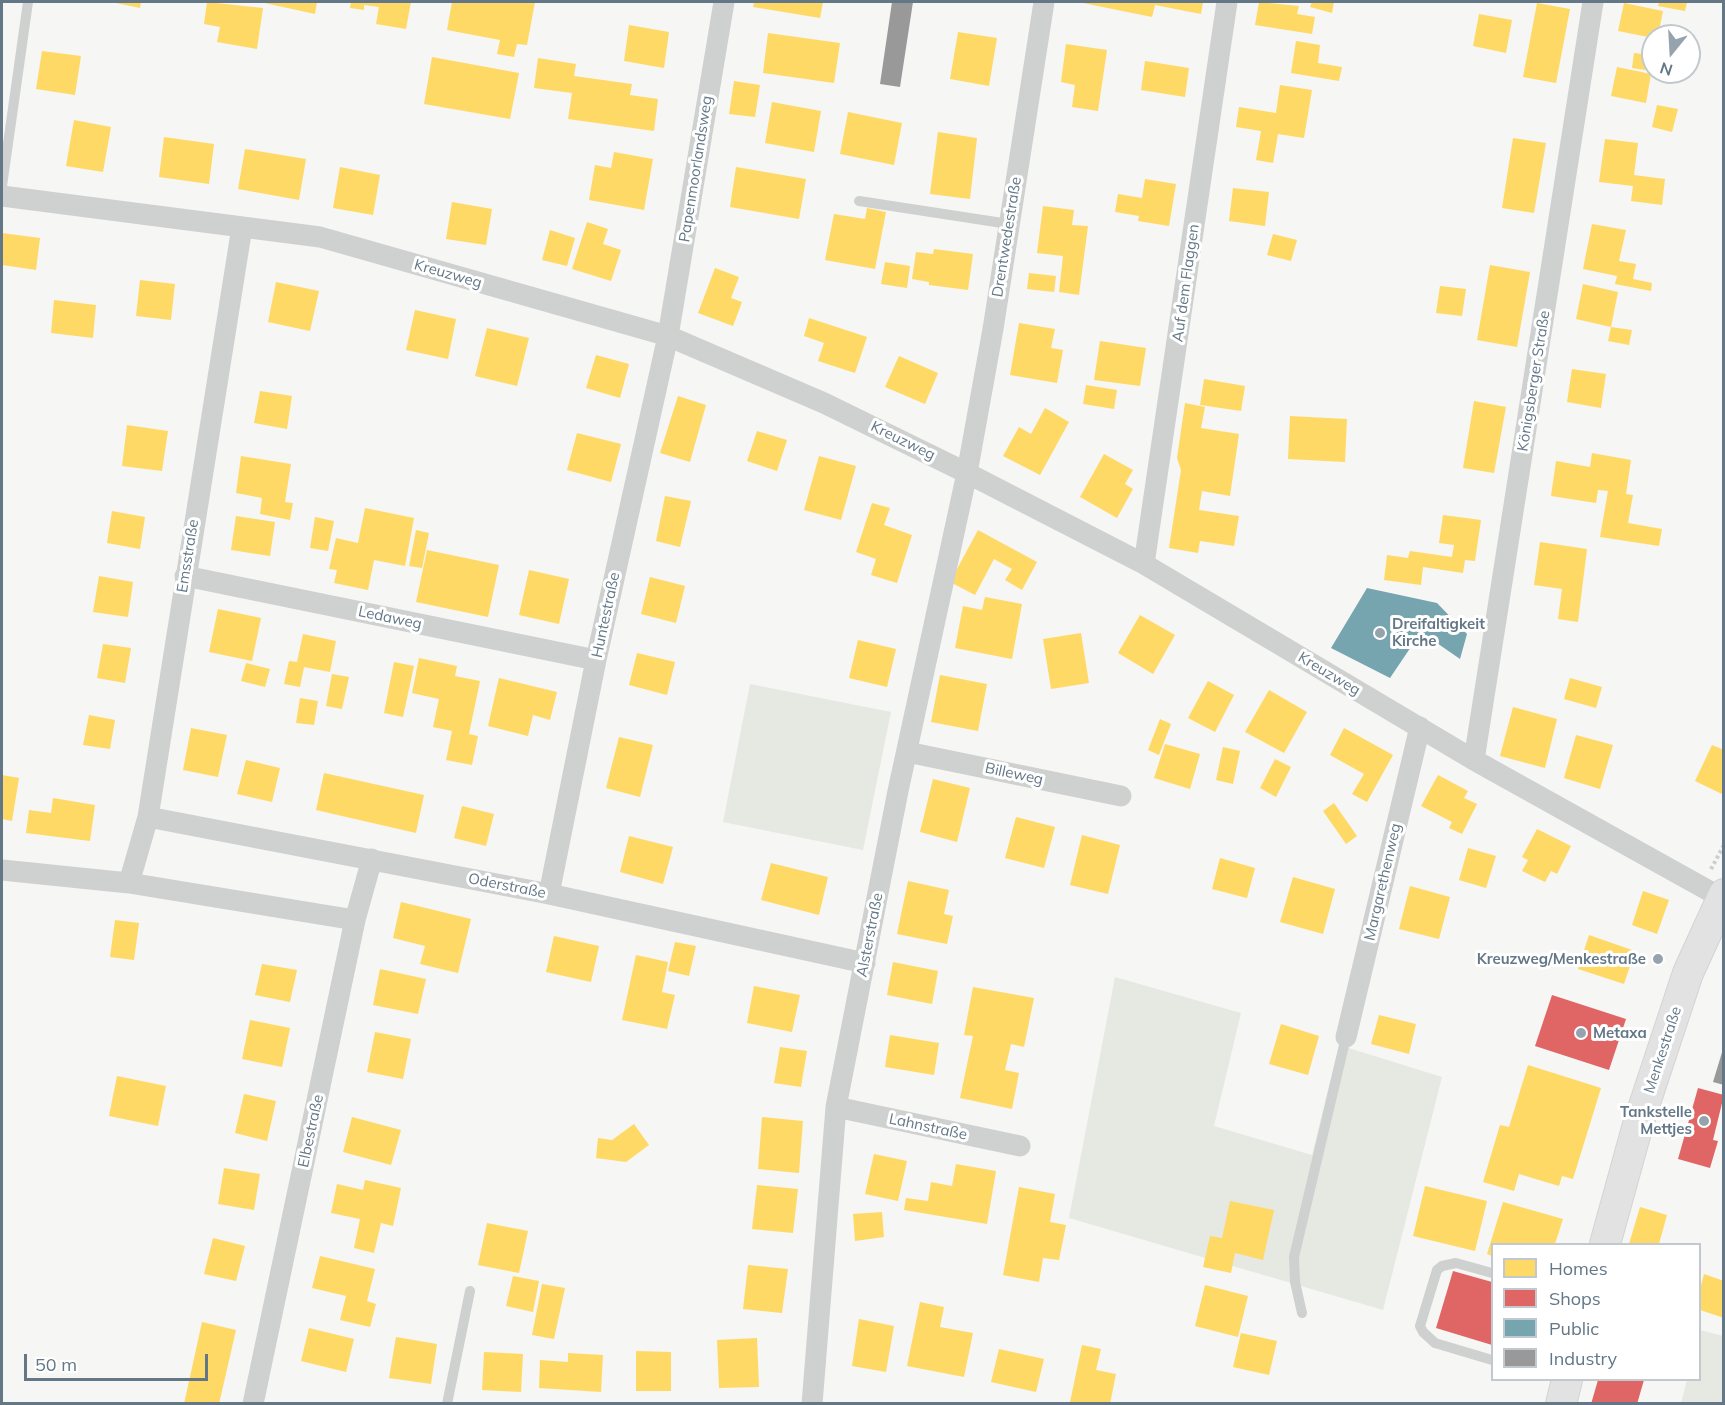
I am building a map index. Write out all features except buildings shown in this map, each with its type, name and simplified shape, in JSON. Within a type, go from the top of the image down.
[{"type":"street","name":"Papenmoorlandsweg","points":[[668,336],[724,2]]},
{"type":"street","name":"Drentwedestraße","points":[[967,473],[1044,2]]},
{"type":"street","name":"Auf dem Flaggen","points":[[1144,564],[1227,2]]},
{"type":"street","name":"Königsberger Straße","points":[[1474,760],[1593,2]]},
{"type":"street","name":"Kreuzweg","points":[[2,196],[320,237],[668,336],[824,403],[1144,564],[1474,760],[1723,897]]},
{"type":"street","name":"Emsstraße","points":[[129,883],[148,816],[242,227]]},
{"type":"street","name":"Huntestraße","points":[[549,894],[596,660],[668,336]]},
{"type":"street","name":"Alsterstraße","points":[[812,1404],[836,1107],[907,752],[967,473]]},
{"type":"street","name":"Ledaweg","points":[[185,576],[596,660]]},
{"type":"street","name":"Margarethenweg","points":[[1346,1037],[1420,727]]},
{"type":"street","name":"Billeweg","points":[[907,752],[1121,796]]},
{"type":"street","name":"Oderstraße","points":[[148,816],[549,894],[865,963]]},
{"type":"street","name":"Elbestraße","points":[[253,1404],[355,920],[372,859]]},
{"type":"street","points":[[2,870],[129,883],[355,920]]},
{"type":"street","name":"Menkestraße","points":[[1606,1243],[1639,1121],[1688,973],[1723,897]]},
{"type":"street","name":"Lahnstraße","points":[[836,1107],[1020,1146]]},
{"type":"lane","points":[[2,186],[28,2]]},
{"type":"lane","points":[[859,201],[1009,224]]},
{"type":"lane","points":[[1302,1313],[1294,1257],[1346,1037]]},
{"type":"lane","points":[[1491,1273],[1456,1263],[1442,1266],[1437,1270],[1420,1326],[1435,1343],[1491,1360]]},
{"type":"lane","points":[[447,1404],[470,1291]]},
{"type":"shaded area","points":[[750,684],[891,712],[863,850],[723,822]]},
{"type":"shaded area","points":[[1115,977],[1241,1013],[1214,1126],[1312,1155],[1339,1045],[1442,1077],[1383,1310],[1069,1218]]},
{"type":"shaded area","points":[[1701,1330],[1723,1336],[1723,1403],[1681,1403],[1687,1381],[1701,1381]]},
{"type":"place","name":"Dreifaltigkeit Kirche","points":[[1380,633]]},
{"type":"place","name":"Kreuzweg/Menkestraße","points":[[1658,959]]},
{"type":"place","name":"Metaxa","points":[[1581,1033]]},
{"type":"place","name":"Tankstelle Mettjes","points":[[1704,1121]]}]
